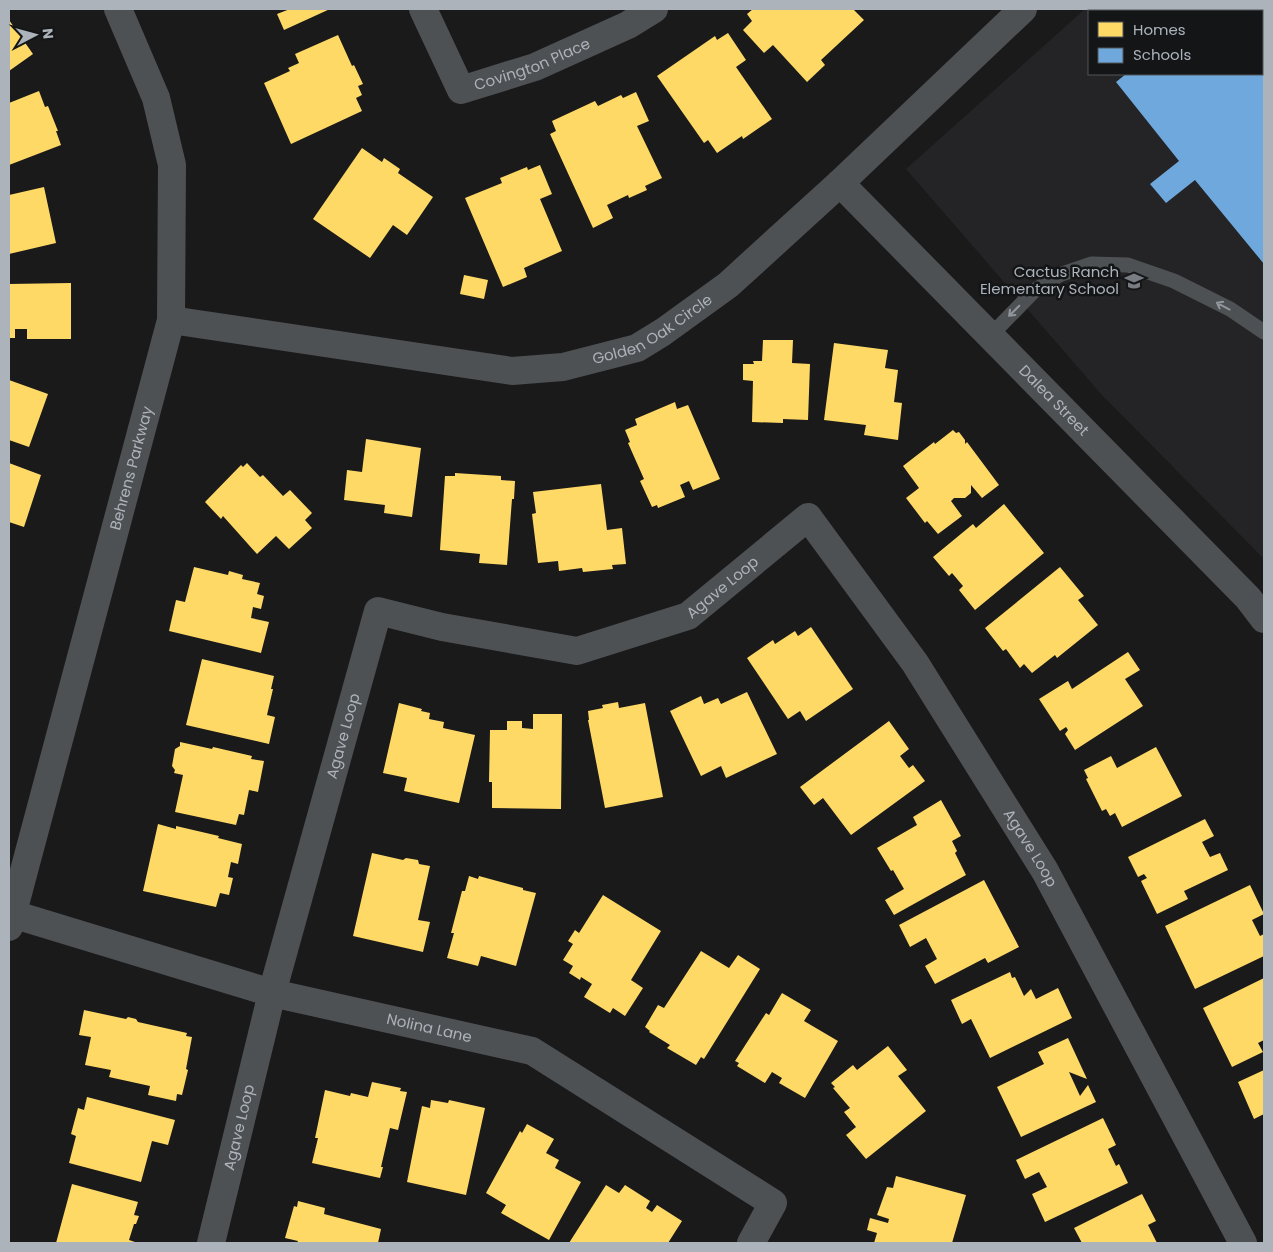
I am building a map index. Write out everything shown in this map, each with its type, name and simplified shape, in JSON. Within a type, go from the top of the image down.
[{"type":"street","name":"Behrens Parkway","points":[[10,918],[171,320],[172,165],[156,98],[118,9]]},
{"type":"street","name":"Covington Place","points":[[423,9],[461,90],[535,67],[628,25],[654,9]]},
{"type":"street","name":"Golden Oak Circle","points":[[171,320],[512,371],[563,367],[637,348],[663,332],[728,285],[840,183],[1023,9]]},
{"type":"street","name":"Dalea Street","points":[[840,183],[1248,598],[1264,619]]},
{"type":"street","name":"Agave Loop","points":[[211,1243],[272,993],[378,611],[442,627],[578,651],[688,616],[808,517],[915,663],[1045,871],[1243,1243]]},
{"type":"street","name":"Nolina Lane","points":[[10,918],[272,993],[532,1052],[773,1203],[751,1243]]},
{"type":"lane","points":[[990,336],[1034,292],[1059,275],[1091,264],[1128,265],[1174,281],[1230,309],[1264,332]]},
{"type":"shaded area","name":"Cactus Ranch Elementary School","points":[[1085,9],[1264,9],[1264,559],[1101,394],[906,169]]},
{"type":"building: Homes","points":[[290,9],[330,9],[284,30],[277,14]]},
{"type":"building: Homes","points":[[753,9],[853,9],[864,20],[821,60],[825,65],[807,82],[773,45],[764,53],[743,30],[752,21],[747,14]]},
{"type":"building: Homes","points":[[9,20],[33,54],[9,71]]},
{"type":"building: Homes","points":[[728,33],[746,60],[736,67],[772,119],[743,139],[742,136],[717,153],[708,140],[704,143],[657,76],[715,36],[717,40]]},
{"type":"building: Homes","points":[[338,35],[352,66],[354,65],[363,84],[358,86],[362,95],[356,98],[362,111],[291,144],[264,83],[290,71],[288,68],[299,63],[295,54]]},
{"type":"building: Homes","points":[[39,91],[45,107],[48,106],[58,131],[56,131],[61,145],[9,165],[9,103]]},
{"type":"building: Homes","points":[[636,92],[649,121],[637,126],[662,178],[645,186],[647,190],[629,198],[628,195],[607,205],[613,218],[593,228],[550,134],[556,131],[552,121],[595,101],[598,106],[621,95],[623,98]]},
{"type":"building: Homes","points":[[362,148],[382,162],[384,158],[400,169],[398,173],[433,197],[407,235],[393,225],[370,258],[313,219]]},
{"type":"building: Homes","points":[[540,165],[552,194],[540,199],[562,251],[524,268],[527,277],[503,287],[465,198],[502,183],[500,178],[527,167],[528,170]]},
{"type":"building: Homes","points":[[44,187],[56,243],[9,254],[9,195]]},
{"type":"building: Homes","points":[[464,275],[488,280],[484,299],[460,294]]},
{"type":"building: Homes","points":[[71,283],[71,339],[27,339],[27,329],[15,329],[15,338],[9,338],[9,284]]},
{"type":"building: Homes","points":[[763,340],[793,340],[792,363],[810,364],[808,420],[783,419],[783,423],[752,422],[753,381],[743,380],[743,364],[754,364],[753,361],[762,361]]},
{"type":"building: Homes","points":[[834,343],[888,350],[885,368],[898,370],[894,402],[902,403],[898,440],[864,435],[866,425],[824,420]]},
{"type":"building: Homes","points":[[9,380],[48,394],[29,447],[9,440]]},
{"type":"building: Homes","points":[[675,402],[677,409],[688,405],[720,479],[693,490],[689,481],[680,485],[685,497],[658,508],[657,505],[652,507],[640,481],[644,479],[628,443],[630,442],[625,430],[637,425],[635,419]]},
{"type":"building: Homes","points":[[953,430],[956,433],[959,432],[965,440],[965,444],[967,442],[999,485],[982,498],[971,485],[971,493],[965,498],[954,498],[951,501],[962,516],[938,534],[927,521],[925,523],[906,498],[919,488],[903,466]]},
{"type":"building: Homes","points":[[366,439],[421,448],[412,517],[384,513],[385,505],[344,500],[347,470],[362,472]]},
{"type":"building: Homes","points":[[9,463],[41,475],[24,527],[9,522]]},
{"type":"building: Homes","points":[[247,463],[260,477],[263,475],[283,496],[290,490],[312,513],[305,520],[312,528],[289,549],[276,536],[257,554],[223,516],[221,519],[205,502],[241,465],[243,467]]},
{"type":"building: Homes","points":[[455,473],[501,476],[501,480],[515,481],[507,565],[479,563],[480,554],[440,550],[445,476],[455,476]]},
{"type":"building: Homes","points":[[601,484],[607,530],[622,528],[626,564],[612,565],[613,569],[583,572],[582,568],[559,571],[558,561],[538,563],[532,514],[536,513],[533,492]]},
{"type":"building: Homes","points":[[1004,504],[1044,553],[975,610],[959,590],[963,586],[952,573],[949,576],[933,557],[973,524],[976,528]]},
{"type":"building: Homes","points":[[194,567],[228,575],[229,571],[243,575],[242,579],[260,583],[257,594],[264,596],[261,609],[253,607],[251,618],[269,622],[261,653],[169,631],[176,600],[185,602]]},
{"type":"building: Homes","points":[[1060,567],[1084,596],[1078,600],[1098,625],[1057,658],[1055,655],[1032,673],[1024,664],[1020,668],[1006,649],[1003,651],[985,628]]},
{"type":"building: Homes","points":[[811,627],[853,689],[806,721],[800,711],[788,719],[747,658],[773,640],[775,644],[795,631],[798,636]]},
{"type":"building: Homes","points":[[1128,652],[1140,670],[1125,679],[1143,706],[1075,750],[1065,734],[1068,730],[1066,727],[1060,731],[1039,699],[1068,681],[1072,689]]},
{"type":"building: Homes","points":[[202,659],[274,676],[267,715],[275,717],[269,744],[186,725]]},
{"type":"building: Homes","points":[[747,692],[777,754],[726,778],[721,766],[701,776],[670,711],[701,696],[704,704],[718,698],[721,704]]},
{"type":"building: Homes","points":[[618,702],[619,708],[645,703],[663,797],[605,808],[588,720],[588,711],[603,708],[602,705]]},
{"type":"building: Homes","points":[[399,703],[430,713],[429,719],[444,722],[443,728],[475,735],[459,803],[404,791],[407,778],[383,773]]},
{"type":"building: Homes","points":[[533,714],[562,714],[561,809],[492,808],[492,782],[489,782],[490,730],[507,730],[507,721],[522,721],[522,728],[533,729]]},
{"type":"building: Homes","points":[[889,721],[909,749],[900,756],[909,768],[913,765],[925,781],[851,835],[823,798],[814,805],[800,787]]},
{"type":"building: Homes","points":[[180,742],[212,749],[213,747],[252,756],[251,759],[264,761],[258,792],[249,790],[244,815],[239,814],[236,825],[175,812],[183,775],[174,773],[175,770],[172,766],[175,749],[180,746]]},
{"type":"building: Homes","points":[[1156,747],[1182,796],[1122,827],[1115,813],[1110,816],[1106,809],[1102,811],[1086,779],[1088,778],[1084,770],[1111,756],[1117,768]]},
{"type":"building: Homes","points":[[941,800],[961,836],[952,841],[957,851],[955,853],[966,875],[894,915],[885,900],[904,889],[877,848],[917,825],[913,817]]},
{"type":"building: Homes","points":[[1205,819],[1214,836],[1202,842],[1210,857],[1220,853],[1228,870],[1184,891],[1188,899],[1157,914],[1141,881],[1147,878],[1144,874],[1138,877],[1128,857]]},
{"type":"building: Homes","points":[[158,824],[176,829],[176,826],[219,836],[218,838],[242,844],[238,864],[231,862],[228,877],[233,878],[229,895],[220,893],[216,907],[143,891]]},
{"type":"building: Homes","points":[[372,853],[403,860],[406,858],[418,860],[419,864],[430,866],[418,920],[430,922],[423,952],[353,936]]},
{"type":"building: Homes","points":[[469,876],[478,879],[479,876],[536,893],[516,966],[481,956],[478,966],[447,958],[454,933],[451,933],[462,891],[465,891]]},
{"type":"building: Homes","points":[[984,880],[1019,947],[988,963],[985,958],[935,984],[925,966],[937,959],[926,938],[910,947],[899,925]]},
{"type":"building: Homes","points":[[1250,885],[1264,914],[1252,920],[1260,936],[1264,934],[1264,956],[1195,989],[1165,926]]},
{"type":"building: Homes","points":[[603,895],[661,931],[631,980],[643,988],[625,1016],[613,1008],[610,1013],[584,997],[592,984],[581,977],[580,980],[569,973],[573,966],[563,960],[573,944],[568,941],[575,930],[579,933]]},
{"type":"building: Homes","points":[[701,951],[729,968],[738,955],[760,969],[704,1059],[701,1057],[696,1065],[667,1048],[670,1045],[649,1032],[645,1027],[658,1005],[664,1008]]},
{"type":"building: Homes","points":[[1010,972],[1012,978],[1015,977],[1024,996],[1031,989],[1036,999],[1058,988],[1072,1018],[990,1058],[971,1019],[962,1024],[951,1000]]},
{"type":"building: Homes","points":[[1264,978],[1264,1040],[1258,1043],[1263,1052],[1232,1067],[1203,1008]]},
{"type":"building: Homes","points":[[782,993],[811,1010],[804,1021],[838,1041],[805,1098],[779,1083],[782,1078],[772,1072],[765,1083],[737,1066],[739,1063],[735,1061],[766,1013],[769,1015]]},
{"type":"building: Homes","points":[[84,1010],[126,1019],[128,1017],[136,1019],[138,1022],[187,1033],[186,1036],[192,1037],[186,1069],[188,1070],[182,1095],[177,1094],[176,1101],[148,1095],[150,1086],[109,1077],[111,1070],[85,1065],[91,1037],[79,1035]]},
{"type":"building: Homes","points":[[1068,1038],[1087,1079],[1069,1072],[1080,1096],[1088,1085],[1096,1102],[1021,1137],[997,1087],[1044,1064],[1038,1052]]},
{"type":"building: Homes","points":[[888,1046],[907,1070],[898,1076],[926,1111],[866,1159],[846,1135],[856,1127],[844,1112],[850,1108],[831,1083],[853,1065],[857,1070]]},
{"type":"building: Homes","points":[[1264,1070],[1264,1114],[1254,1119],[1238,1082]]},
{"type":"building: Homes","points":[[372,1082],[401,1088],[400,1091],[407,1092],[398,1130],[390,1128],[380,1178],[312,1163],[318,1138],[315,1138],[325,1090],[350,1096],[351,1093],[368,1097]]},
{"type":"building: Homes","points":[[87,1097],[175,1120],[168,1145],[152,1141],[141,1182],[69,1163],[76,1136],[71,1134],[78,1108],[84,1110]]},
{"type":"building: Homes","points":[[431,1100],[448,1103],[449,1100],[485,1108],[466,1195],[407,1182],[422,1106],[430,1108]]},
{"type":"building: Homes","points":[[1103,1118],[1116,1145],[1108,1149],[1116,1166],[1119,1164],[1128,1183],[1045,1222],[1032,1194],[1047,1187],[1039,1172],[1025,1179],[1016,1160]]},
{"type":"building: Homes","points":[[527,1124],[554,1139],[546,1153],[559,1160],[555,1168],[581,1182],[549,1240],[501,1213],[506,1205],[486,1193],[520,1131],[522,1133]]},
{"type":"building: Homes","points":[[896,1176],[966,1195],[952,1243],[874,1243],[877,1233],[867,1230],[870,1218],[888,1223],[889,1219],[877,1215],[887,1187],[893,1188]]},
{"type":"building: Homes","points":[[72,1184],[138,1202],[134,1215],[139,1216],[136,1224],[134,1224],[129,1240],[138,1243],[56,1243]]},
{"type":"building: Homes","points":[[606,1185],[619,1193],[625,1185],[650,1201],[646,1208],[652,1212],[657,1205],[682,1221],[668,1243],[569,1243]]},
{"type":"building: Homes","points":[[1142,1194],[1156,1221],[1148,1225],[1157,1243],[1082,1243],[1074,1228]]},
{"type":"building: Homes","points":[[298,1201],[325,1208],[324,1214],[381,1229],[378,1243],[297,1243],[298,1241],[285,1238],[294,1206],[297,1207]]},
{"type":"building: Schools","points":[[1264,9],[1264,264],[1195,180],[1166,203],[1150,184],[1179,161],[1116,82],[1125,75],[1263,75],[1263,10],[1198,10]]},
{"type":"place","name":"Cactus Ranch Elementary School","points":[[1134,281]]}]
